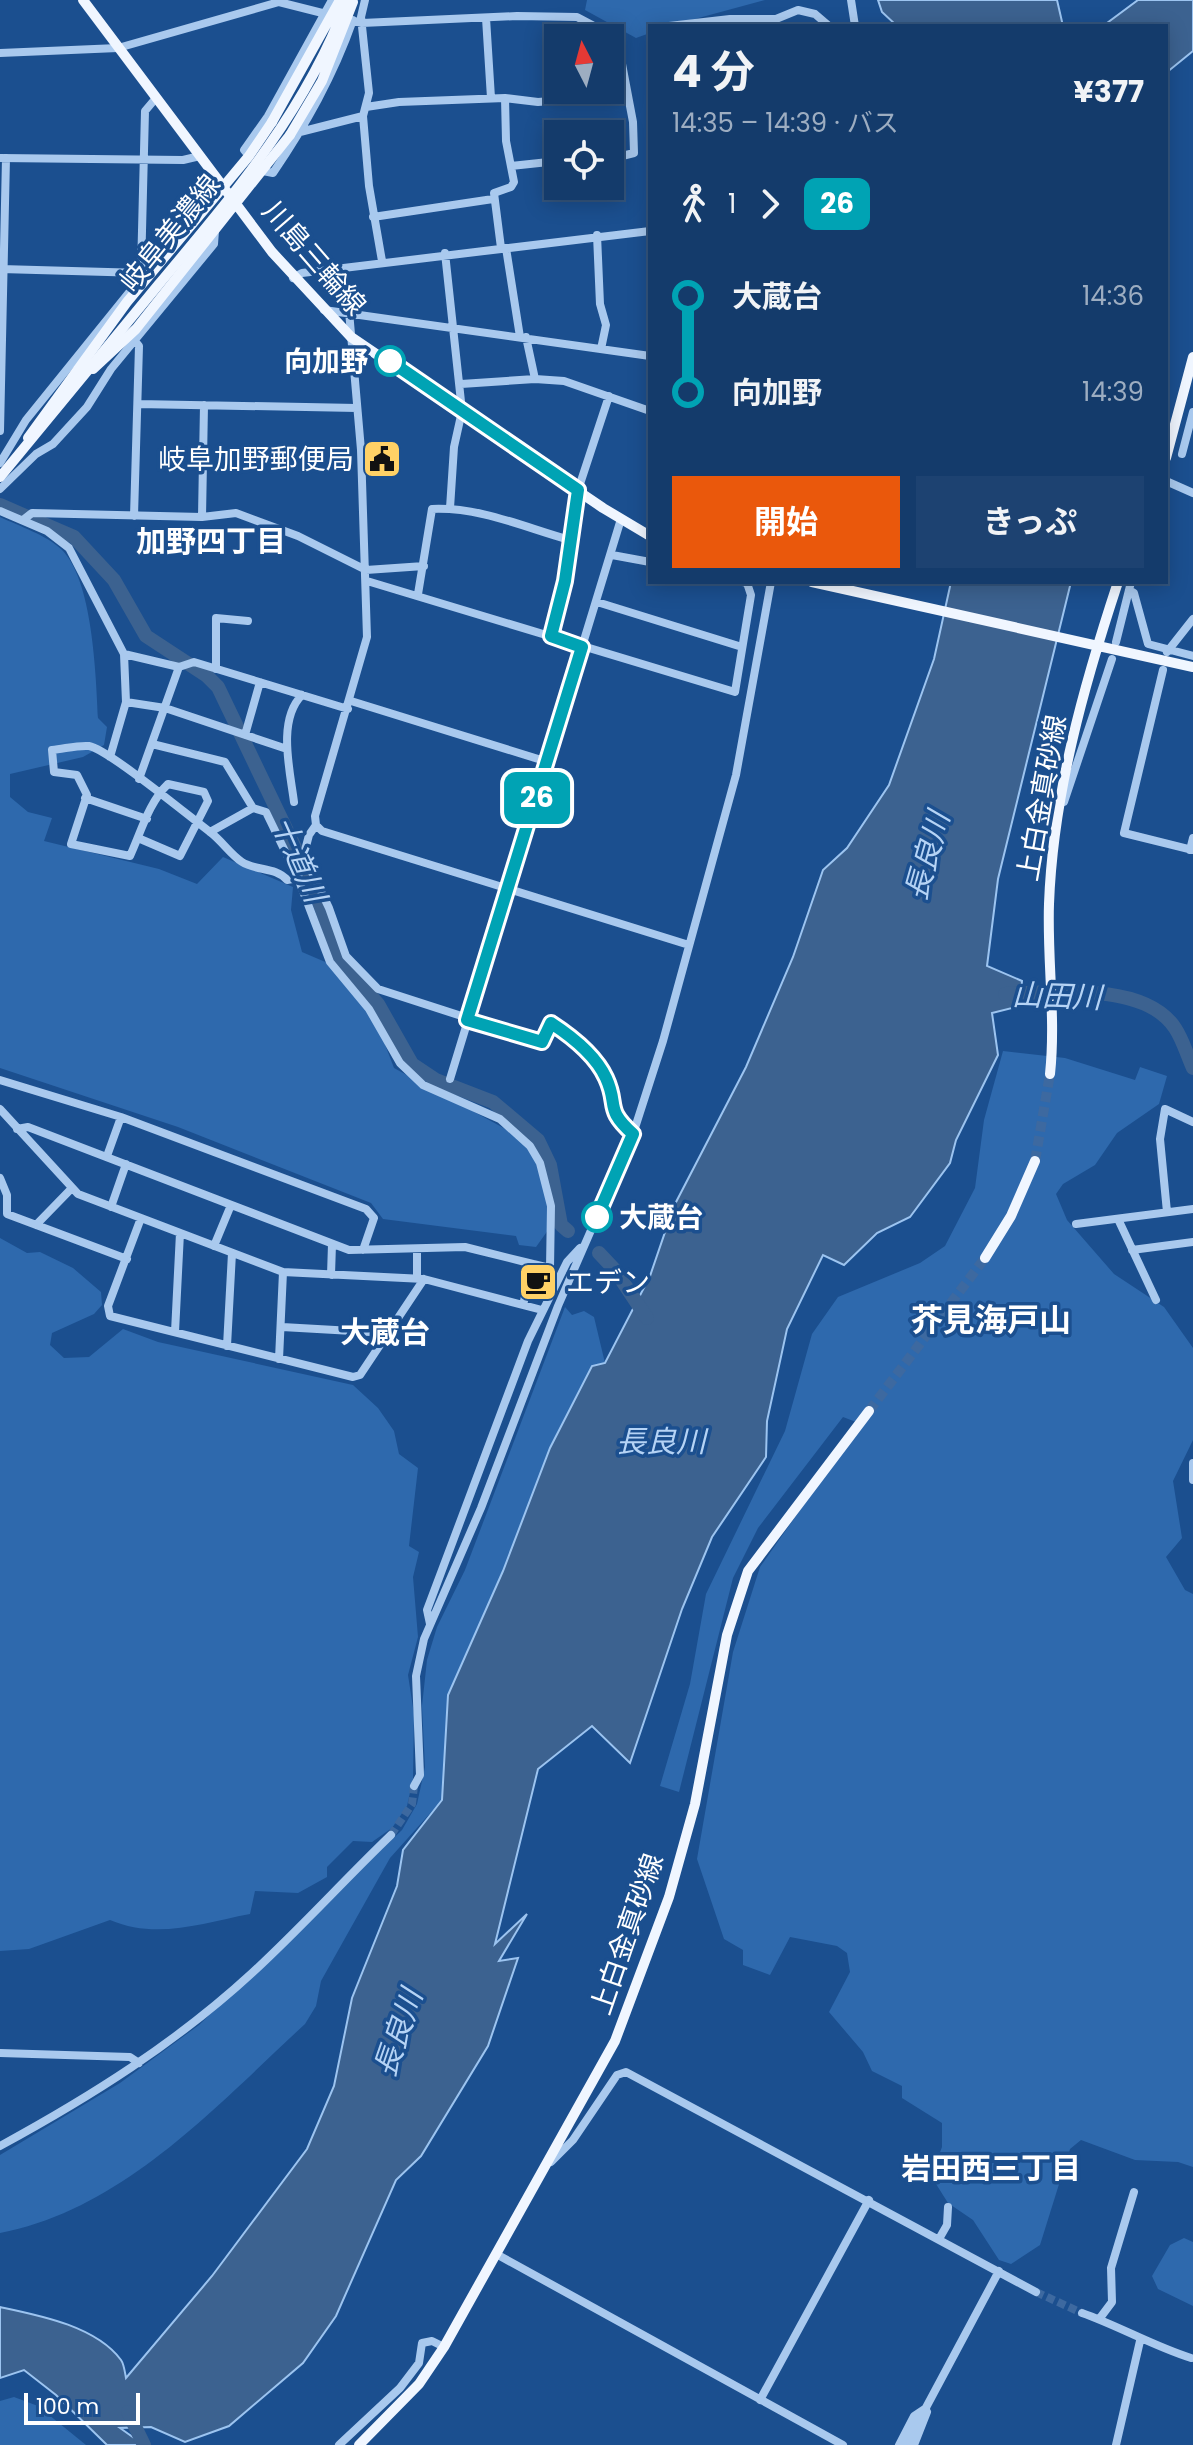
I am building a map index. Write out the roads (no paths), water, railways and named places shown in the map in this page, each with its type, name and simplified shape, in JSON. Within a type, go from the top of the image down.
[{"type":"main road","name":"川島三輪線","points":[[83,0],[293,278],[351,337],[648,535]]},
{"type":"main road","points":[[6,460],[168,253],[249,156],[272,122],[340,0]]},
{"type":"main road","name":"岐阜美濃線","points":[[0,477],[6,460],[75,386],[236,191],[280,129],[319,61],[347,0]]},
{"type":"main road","points":[[75,386],[136,329],[295,134],[322,81],[353,0]]},
{"type":"main road","points":[[1168,451],[1193,357]]},
{"type":"main road","points":[[821,584],[1193,667]]},
{"type":"main road","name":"上白金真砂線","points":[[1050,1074],[1052,966],[1049,905],[1057,823],[1098,647],[1117,584]]},
{"type":"main road","points":[[985,1258],[1011,1216],[1035,1161]]},
{"type":"main road","name":"上白金真砂線","points":[[359,2445],[419,2384],[444,2347],[615,2041],[669,1897],[695,1804],[727,1635],[748,1571],[869,1411]]},
{"type":"street","points":[[235,12],[236,0]]},
{"type":"street","points":[[249,156],[244,150],[268,116],[332,0]]},
{"type":"street","points":[[295,134],[331,80],[365,0]]},
{"type":"street","points":[[851,0],[855,24]]},
{"type":"street","points":[[0,53],[118,48],[235,12],[287,2],[357,22],[577,17],[613,36],[619,48],[633,122],[634,153],[624,156]]},
{"type":"street","points":[[686,24],[730,19],[776,19],[798,10],[815,14],[827,24]]},
{"type":"street","points":[[486,18],[491,98]]},
{"type":"street","points":[[357,22],[369,93],[365,112],[373,217],[382,261]]},
{"type":"street","points":[[295,134],[399,102],[491,98],[538,102],[627,95]]},
{"type":"street","points":[[143,272],[145,111],[156,98]]},
{"type":"street","points":[[505,98],[506,141],[514,182],[511,187],[497,189],[493,199],[535,379]]},
{"type":"street","points":[[633,122],[648,119]]},
{"type":"street","points":[[0,431],[3,158],[183,160],[200,156]]},
{"type":"street","points":[[511,166],[544,162]]},
{"type":"street","points":[[373,217],[493,199]]},
{"type":"street","points":[[0,490],[6,460],[26,420],[143,272],[190,217],[198,216]]},
{"type":"street","points":[[0,490],[36,454],[53,444],[87,407],[106,376],[214,244],[215,231]]},
{"type":"street","points":[[293,278],[302,273],[382,261],[648,231]]},
{"type":"street","points":[[597,235],[600,304],[606,325],[601,349]]},
{"type":"street","points":[[445,253],[462,411],[454,447],[450,508]]},
{"type":"street","points":[[2,269],[143,272]]},
{"type":"street","points":[[324,310],[349,311],[648,356]]},
{"type":"street","points":[[349,311],[367,581],[367,637],[315,816],[316,825],[322,831],[689,945]]},
{"type":"street","points":[[134,516],[139,346],[135,341]]},
{"type":"street","points":[[461,384],[535,379],[572,383],[648,410]]},
{"type":"street","points":[[551,636],[565,581],[578,490],[609,396]]},
{"type":"street","points":[[138,404],[357,408]]},
{"type":"street","points":[[202,517],[204,405]]},
{"type":"street","points":[[1182,454],[1193,412]]},
{"type":"street","points":[[0,447],[6,460]]},
{"type":"street","points":[[1168,482],[1193,493]]},
{"type":"street","points":[[418,594],[429,511],[450,508],[503,517],[570,540]]},
{"type":"street","points":[[0,511],[26,518],[69,548],[124,654],[126,702],[110,757]]},
{"type":"street","points":[[26,518],[69,515],[202,517],[228,513],[245,516],[298,536],[366,570],[424,566]]},
{"type":"street","points":[[450,1079],[621,519]]},
{"type":"street","points":[[612,555],[648,562]]},
{"type":"street","points":[[367,581],[735,692],[751,595],[747,584]]},
{"type":"street","points":[[414,1786],[420,1775],[416,1676],[430,1624],[481,1508],[586,1242],[633,1134],[663,1041],[736,775],[771,584]]},
{"type":"street","points":[[1116,642],[1130,586]]},
{"type":"street","points":[[1130,586],[1148,644],[1193,656]]},
{"type":"street","points":[[597,602],[742,647]]},
{"type":"street","points":[[216,669],[216,618],[248,621]]},
{"type":"street","points":[[1168,650],[1193,619]]},
{"type":"street","points":[[124,654],[181,666],[194,662],[548,762]]},
{"type":"street","points":[[1057,823],[1112,659]]},
{"type":"street","points":[[139,779],[181,666]]},
{"type":"street","points":[[1163,670],[1124,833],[1192,850],[1193,838]]},
{"type":"street","points":[[245,735],[260,682]]},
{"type":"street","points":[[294,802],[287,749],[291,711],[302,695]]},
{"type":"street","points":[[126,702],[165,708],[287,749]]},
{"type":"street","points":[[17,1129],[28,1127],[349,1250],[465,1247],[550,1268],[553,1250],[546,1182],[530,1146],[500,1119],[423,1085],[409,1074],[369,1009],[330,962],[299,875],[266,812],[253,808],[225,762],[152,744]]},
{"type":"street","points":[[138,838],[180,856],[194,823],[208,801],[204,792],[168,784],[158,794],[147,819],[138,838],[130,856],[71,844],[85,798],[81,778],[54,772],[52,750],[89,746],[110,757],[139,779],[158,794],[194,823],[210,832],[244,864],[282,874],[287,880],[299,875]]},
{"type":"street","points":[[85,798],[147,819]]},
{"type":"street","points":[[210,832],[253,808]]},
{"type":"street","points":[[299,875],[309,835],[316,825]]},
{"type":"street","points":[[304,858],[329,908],[346,956],[361,975],[385,994],[542,1042],[551,1023],[571,1037],[605,1074],[612,1113],[633,1134]]},
{"type":"street","points":[[0,1080],[121,1117],[366,1209],[374,1218],[363,1250]]},
{"type":"street","points":[[0,1109],[71,1189],[283,1272],[420,1279],[542,1310]]},
{"type":"street","points":[[1167,1212],[1160,1139],[1165,1109],[1193,1122]]},
{"type":"street","points":[[107,1156],[121,1117]]},
{"type":"street","points":[[111,1207],[126,1164]]},
{"type":"street","points":[[0,1178],[7,1195],[7,1214],[127,1259]]},
{"type":"street","points":[[36,1225],[71,1189]]},
{"type":"street","points":[[214,1246],[231,1205]]},
{"type":"street","points":[[1076,1224],[1193,1209]]},
{"type":"street","points":[[141,1218],[108,1306],[110,1316],[353,1377],[360,1375],[420,1279],[417,1249]]},
{"type":"street","points":[[1118,1219],[1156,1300]]},
{"type":"street","points":[[175,1332],[180,1233]]},
{"type":"street","points":[[430,1624],[427,1610],[542,1310],[567,1262],[586,1242]]},
{"type":"street","points":[[1132,1250],[1193,1242]]},
{"type":"street","points":[[331,1275],[332,1244]]},
{"type":"street","points":[[227,1346],[232,1253]]},
{"type":"street","points":[[523,1305],[533,1264]]},
{"type":"street","points":[[279,1359],[283,1272]]},
{"type":"street","points":[[282,1327],[388,1333]]},
{"type":"street","points":[[1193,1463],[1193,1480]]},
{"type":"street","points":[[0,2146],[139,2063],[252,1973],[391,1835]]},
{"type":"street","points":[[0,2053],[130,2057],[139,2063]]},
{"type":"street","points":[[548,2165],[573,2140],[617,2075],[626,2072],[1036,2292]]},
{"type":"street","points":[[1100,2318],[1112,2302],[1111,2268],[1134,2192]]},
{"type":"street","points":[[760,2400],[869,2200]]},
{"type":"street","points":[[939,2239],[947,2225],[948,2207]]},
{"type":"street","points":[[498,2255],[843,2445]]},
{"type":"street","points":[[906,2445],[999,2271]]},
{"type":"street","points":[[1082,2313],[1100,2318],[1140,2341],[1191,2358]]},
{"type":"street","points":[[339,2445],[370,2420],[400,2388],[419,2363],[422,2343],[432,2341],[444,2347]]},
{"type":"street","points":[[1116,2445],[1140,2341]]},
{"type":"street","points":[[899,2445],[914,2416],[927,2407]]},
{"type":"street","points":[[914,2445],[927,2418],[927,2407]]},
{"type":"water","points":[[878,0],[1057,0],[1063,24],[895,24],[882,12]]},
{"type":"water","points":[[1138,0],[1193,0],[1193,51],[1168,71],[1168,24],[1106,24]]},
{"type":"water","name":"長良川","points":[[951,584],[1071,584],[998,879],[987,966],[1022,981],[1020,1006],[992,1013],[998,1055],[956,1140],[950,1163],[910,1217],[877,1233],[844,1265],[823,1255],[787,1329],[767,1421],[766,1457],[712,1537],[682,1609],[630,1763],[592,1726],[538,1769],[495,1944],[527,1914],[499,1961],[518,1958],[488,2046],[421,2156],[396,2180],[336,2316],[303,2363],[229,2426],[185,2442],[151,2427],[120,2428],[144,2445],[107,2445],[56,2395],[24,2370],[0,2378],[0,2307],[65,2324],[97,2338],[121,2360],[126,2378],[212,2276],[307,2149],[334,2086],[352,1998],[397,1886],[403,1850],[442,1800],[448,1695],[503,1571],[550,1448],[592,1366],[605,1363],[650,1276],[674,1206],[746,1067],[793,957],[823,870],[847,848],[889,785],[934,659]]},
{"type":"waterway","name":"十道川","points":[[0,505],[74,537],[114,580],[146,636],[207,676],[218,687],[313,885],[340,960],[378,1004],[412,1064],[436,1080],[493,1102],[538,1140],[550,1165],[561,1225],[568,1231]]},
{"type":"waterway","name":"山田川","points":[[1005,994],[1097,993],[1143,1003],[1161,1013],[1175,1028],[1193,1068]]},
{"type":"waterway","name":"十道川","points":[[599,1253],[615,1270],[647,1318]]},
{"type":"waterway","points":[[128,2412],[144,2445]]},
{"type":"tunnel","points":[[1035,1161],[1050,1074]]},
{"type":"tunnel","points":[[869,1411],[985,1258]]},
{"type":"tunnel","points":[[391,1835],[412,1804],[414,1786]]},
{"type":"tunnel","points":[[1036,2292],[1082,2313]]},
{"type":"place","name":"向加野","points":[[390,361]]},
{"type":"place","name":"岐阜加野郵便局","points":[[382,459]]},
{"type":"place","name":"大蔵台","points":[[597,1217]]},
{"type":"place","name":"エデン","points":[[538,1282]]},
{"type":"district","name":"加野四丁目","points":[[211,541]]},
{"type":"district","name":"芥見海戸山","points":[[991,1319]]},
{"type":"district","name":"大蔵台","points":[[385,1332]]},
{"type":"district","name":"岩田西三丁目","points":[[991,2168]]}]
